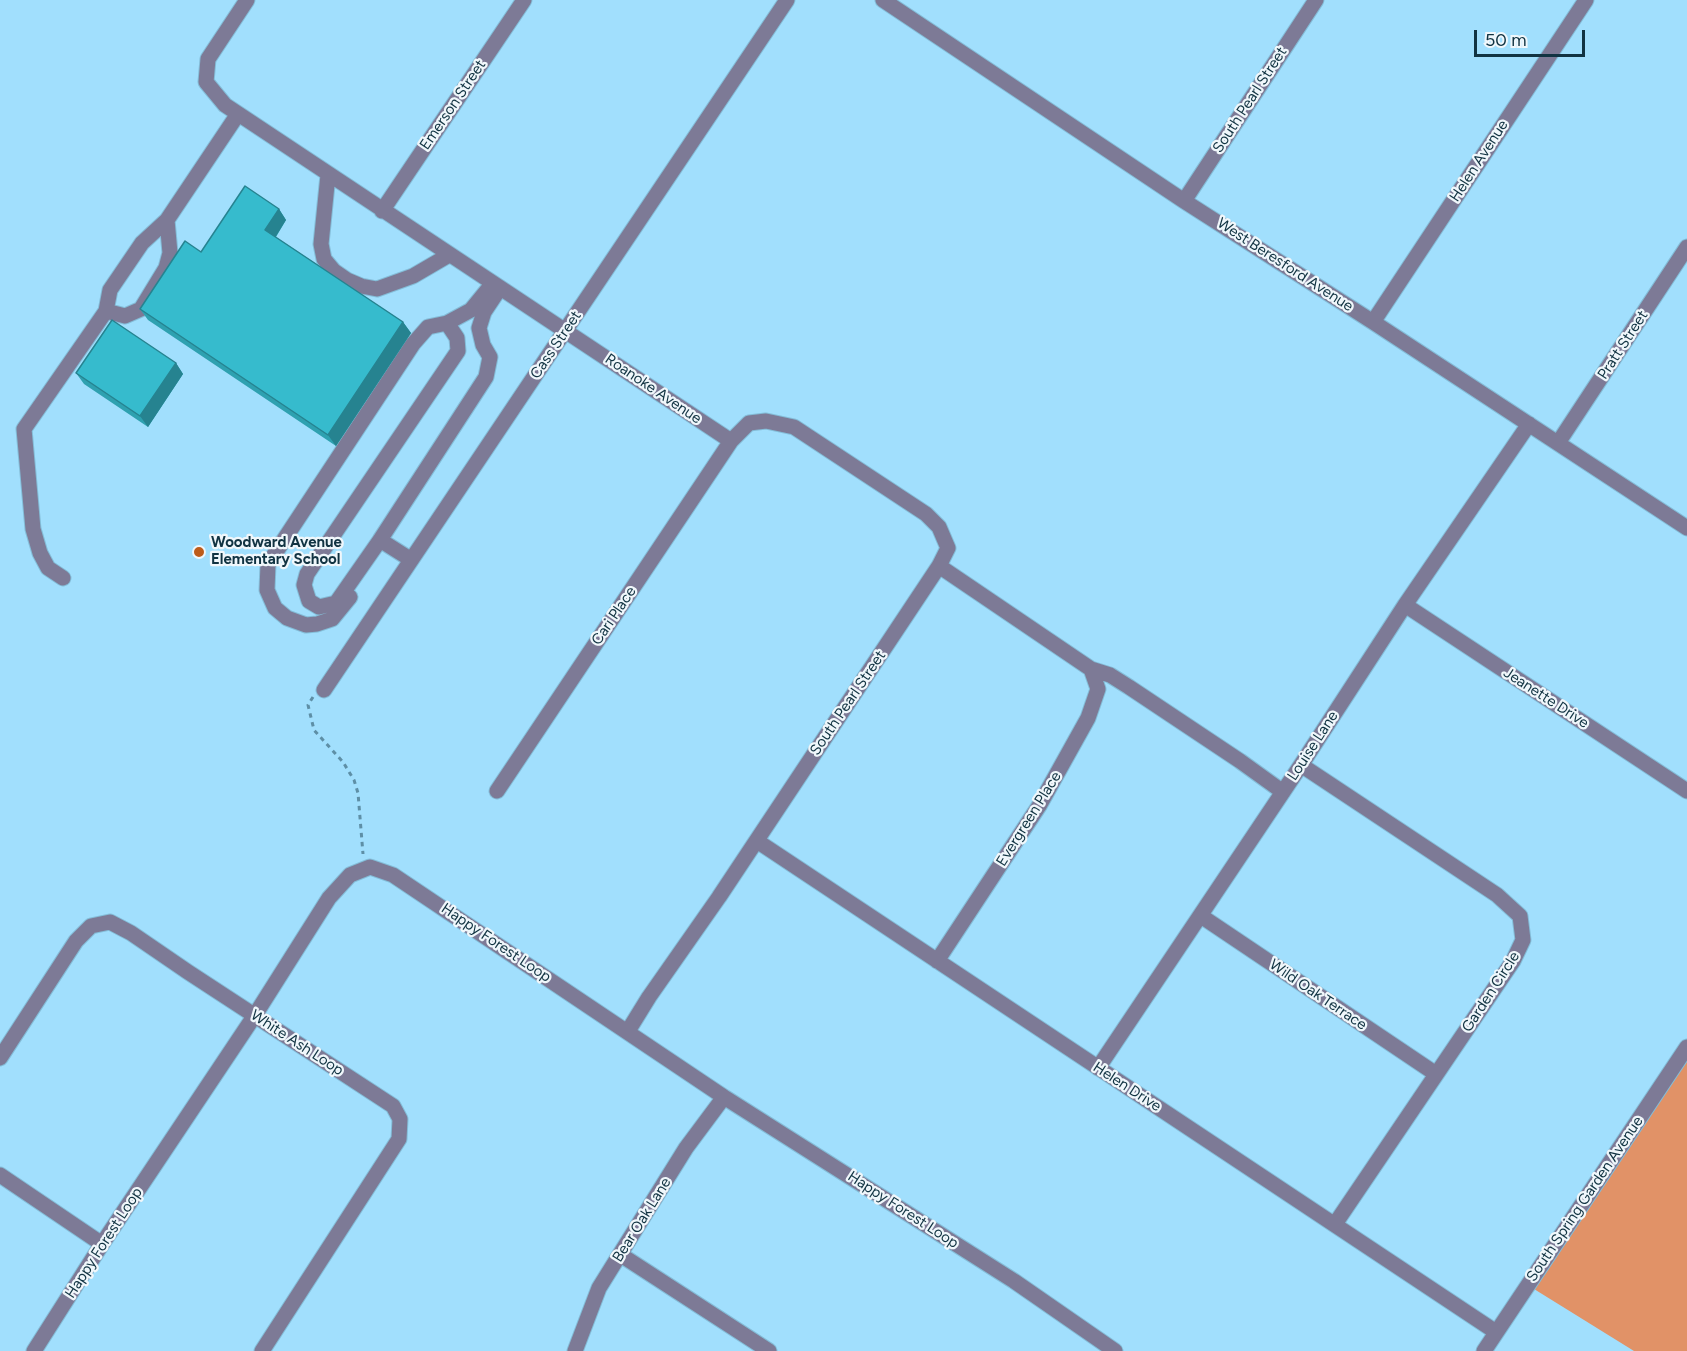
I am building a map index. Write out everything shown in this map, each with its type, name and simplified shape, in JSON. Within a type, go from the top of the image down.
[{"type":"street","name":"Roanoke Avenue","points":[[247,0],[208,59],[206,82],[225,105],[731,441]]},
{"type":"street","name":"Emerson Street","points":[[382,211],[524,0]]},
{"type":"street","name":"Cass Street","points":[[324,690],[787,0]]},
{"type":"street","name":"West Beresford Avenue","points":[[883,0],[1184,201],[1373,321],[1687,528]]},
{"type":"street","name":"South Pearl Street","points":[[1184,201],[1316,0]]},
{"type":"street","name":"Helen Avenue","points":[[1373,321],[1586,0]]},
{"type":"street","points":[[63,578],[48,568],[39,553],[33,529],[24,429],[106,311],[110,290],[142,243],[167,220],[238,114]]},
{"type":"street","points":[[328,175],[321,244],[324,259],[334,271],[347,280],[360,286],[377,289],[413,276],[449,255]]},
{"type":"street","points":[[106,311],[125,316],[141,309],[166,268],[170,253],[167,220]]},
{"type":"street","name":"Pratt Street","points":[[1558,443],[1687,247]]},
{"type":"street","points":[[496,286],[479,328],[483,345],[490,357],[486,377],[383,543],[332,619],[306,625],[287,618],[275,608],[267,590],[268,564],[413,344],[428,327],[447,323],[471,310],[496,286]]},
{"type":"street","points":[[383,543],[336,603],[319,607],[309,601],[304,585],[307,574],[458,351],[457,339],[447,323]]},
{"type":"street","points":[[731,441],[749,423],[766,420],[794,427],[926,514],[939,527],[948,548],[939,566],[1091,669],[1110,675],[1129,687],[1240,760],[1283,792]]},
{"type":"street","name":"Louise Lane","points":[[1098,1068],[1201,916],[1405,605],[1529,424]]},
{"type":"street","name":"Cari Place","points":[[497,791],[731,441]]},
{"type":"street","points":[[383,543],[410,559]]},
{"type":"street","name":"South Pearl Street","points":[[628,1031],[939,566]]},
{"type":"street","name":"Jeanette Drive","points":[[1405,605],[1687,791]]},
{"type":"street","name":"Evergreen Place","points":[[937,961],[1039,806],[1088,718],[1098,689],[1091,669]]},
{"type":"street","name":"Garden Circle","points":[[1301,765],[1497,895],[1520,916],[1522,940],[1513,961],[1335,1224]]},
{"type":"street","name":"Helen Drive","points":[[757,841],[1496,1332]]},
{"type":"street","name":"Happy Forest Loop","points":[[34,1351],[102,1244],[255,1016],[329,898],[350,875],[370,867],[393,875],[724,1097],[1004,1275],[1115,1351]]},
{"type":"street","name":"Wild Oak Terrace","points":[[1201,916],[1436,1074]]},
{"type":"street","name":"White Ash Loop","points":[[0,1058],[76,941],[91,926],[110,922],[131,933],[393,1106],[400,1119],[399,1139],[262,1351]]},
{"type":"street","name":"South Spring Garden Avenue","points":[[1484,1351],[1687,1047]]},
{"type":"street","name":"Bear Oak Lane","points":[[575,1351],[599,1288],[686,1148],[724,1097]]},
{"type":"street","points":[[0,1175],[102,1244]]},
{"type":"street","points":[[621,1255],[769,1351]]},
{"type":"path","points":[[324,690],[314,696],[308,705],[310,717],[314,730],[343,762],[354,780],[358,793],[363,854]]},
{"type":"shaded area","points":[[1687,1061],[1687,1351],[1634,1351],[1534,1289]]},
{"type":"building","points":[[245,186],[279,209],[265,230],[403,322],[328,435],[140,309],[185,241],[201,252]]},
{"type":"building","points":[[112,320],[176,363],[140,416],[76,373]]},
{"type":"place","name":"Woodward Avenue Elementary School","points":[[199,552]]}]
